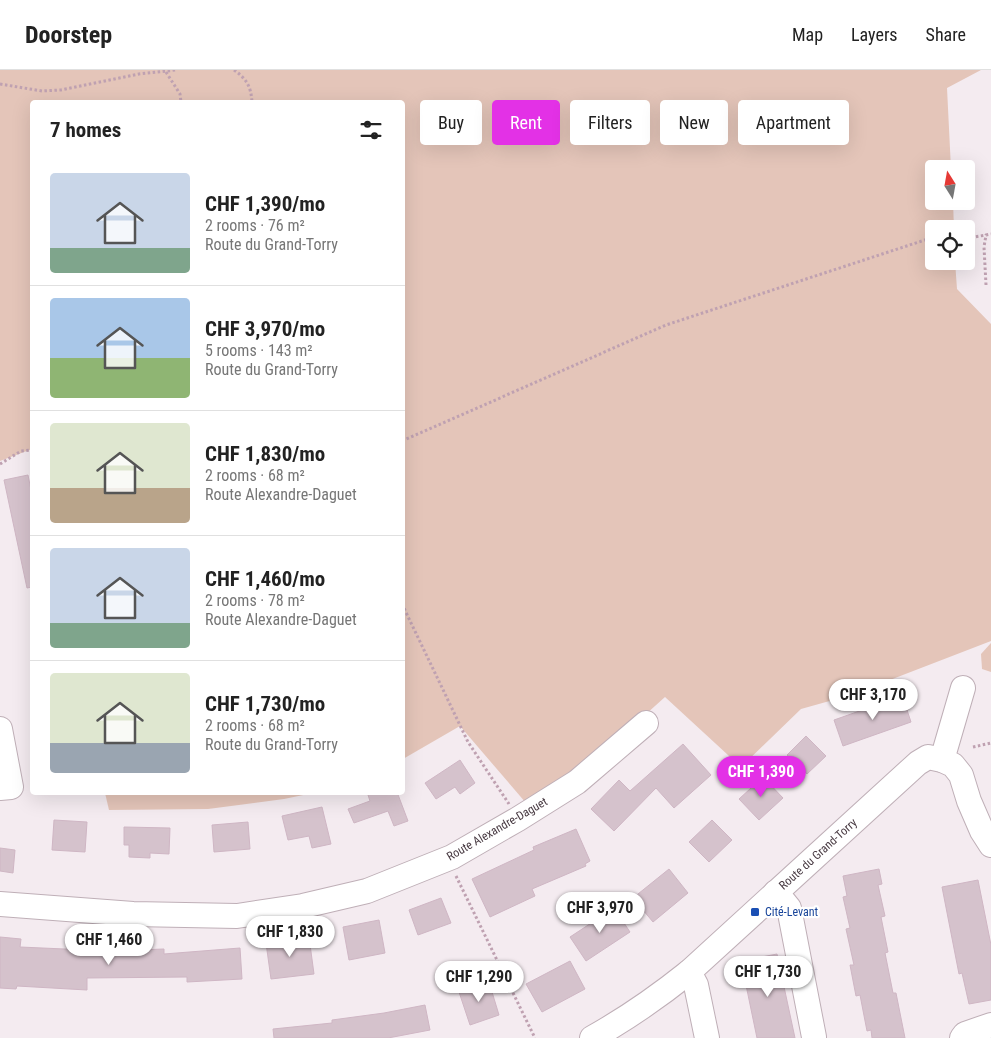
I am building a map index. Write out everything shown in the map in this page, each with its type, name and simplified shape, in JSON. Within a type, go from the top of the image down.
[{"type":"street","points":[[963,688],[942,760],[953,765],[961,776],[975,816],[991,845]]},
{"type":"street","name":"Route Alexandre-Daguet","points":[[0,904],[133,914],[237,916],[303,906],[367,891],[452,857],[518,819],[577,782],[646,723]]},
{"type":"street","points":[[0,729],[11,786],[0,788]]},
{"type":"street","name":"Route du Grand-Torry","points":[[592,1038],[663,993],[690,972],[918,763],[928,757],[942,760]]},
{"type":"street","points":[[776,892],[789,908],[814,1037]]},
{"type":"street","points":[[690,972],[696,985],[707,1038]]},
{"type":"street","points":[[962,1038],[965,1034],[991,1024]]},
{"type":"path","points":[[0,84],[42,91],[61,90],[123,77],[176,70]]},
{"type":"path","points":[[234,70],[244,77],[251,92],[250,100]]},
{"type":"path","points":[[166,72],[180,94],[180,100]]},
{"type":"path","points":[[975,237],[989,235]]},
{"type":"path","points":[[986,285],[984,247],[989,235]]},
{"type":"path","points":[[405,440],[666,325],[925,240]]},
{"type":"path","points":[[0,464],[21,451],[30,450]]},
{"type":"path","points":[[405,610],[468,742],[518,819]]},
{"type":"path","points":[[973,747],[991,743]]},
{"type":"path","points":[[452,869],[535,1038]]},
{"type":"shaded area","points":[[0,70],[981,70],[947,88],[951,160],[925,160],[925,210],[953,210],[954,220],[925,220],[925,270],[956,270],[957,289],[991,324],[991,641],[851,695],[801,709],[741,767],[665,697],[556,795],[532,810],[460,726],[405,758],[405,100],[30,100],[30,450],[0,461]]},
{"type":"shaded area","points":[[991,643],[991,672],[982,669],[981,654]]},
{"type":"shaded area","points":[[106,795],[303,795],[208,809],[109,810]]},
{"type":"building","points":[[28,475],[30,485],[30,587],[27,588],[4,480]]},
{"type":"building","points":[[905,695],[911,722],[843,746],[834,720]]},
{"type":"building","points":[[806,736],[826,756],[807,774],[787,755]]},
{"type":"building","points":[[683,744],[711,775],[674,808],[656,788],[614,831],[591,809],[619,780],[630,791]]},
{"type":"building","points":[[460,760],[475,783],[460,794],[455,787],[436,799],[425,783]]},
{"type":"building","points":[[763,777],[783,798],[759,820],[739,799]]},
{"type":"building","points":[[368,795],[398,795],[408,821],[394,826],[388,811],[354,823],[348,809],[370,801]]},
{"type":"building","points":[[322,807],[331,844],[312,848],[309,836],[288,840],[282,816]]},
{"type":"building","points":[[54,820],[87,822],[85,852],[52,850]]},
{"type":"building","points":[[712,820],[732,840],[709,862],[689,842]]},
{"type":"building","points":[[248,822],[250,849],[214,852],[212,825]]},
{"type":"building","points":[[124,827],[170,828],[169,854],[150,853],[150,858],[129,857],[129,845],[124,845]]},
{"type":"building","points":[[576,829],[590,861],[585,864],[586,866],[532,889],[535,896],[490,917],[472,879],[534,850],[533,847]]},
{"type":"building","points":[[0,848],[15,850],[13,873],[0,871]]},
{"type":"building","points":[[669,869],[688,893],[653,922],[633,898]]},
{"type":"building","points":[[879,869],[882,884],[878,885],[885,916],[881,917],[888,952],[885,953],[893,993],[896,993],[905,1038],[872,1038],[871,1030],[867,1031],[860,995],[856,996],[850,965],[854,965],[846,929],[850,928],[843,897],[847,896],[843,876]]},
{"type":"building","points":[[978,880],[991,945],[991,1000],[969,1004],[962,973],[959,974],[942,887]]},
{"type":"building","points":[[441,898],[451,923],[418,935],[409,910]]},
{"type":"building","points":[[614,908],[630,932],[586,961],[570,937]]},
{"type":"building","points":[[379,920],[385,953],[349,960],[343,927]]},
{"type":"building","points":[[0,937],[21,939],[20,947],[109,951],[164,949],[164,954],[240,948],[242,979],[187,982],[187,977],[87,978],[87,990],[17,986],[16,989],[0,988]]},
{"type":"building","points":[[309,937],[314,974],[271,979],[266,943]]},
{"type":"building","points":[[777,954],[795,1038],[757,1038],[741,961]]},
{"type":"building","points":[[570,961],[585,989],[542,1012],[526,984]]},
{"type":"building","points":[[489,982],[499,1015],[470,1025],[459,992]]},
{"type":"building","points":[[425,1005],[430,1030],[388,1038],[274,1038],[273,1029],[332,1023],[332,1020]]},
{"type":"place","name":"Cité-Levant","points":[[755,912]]}]
